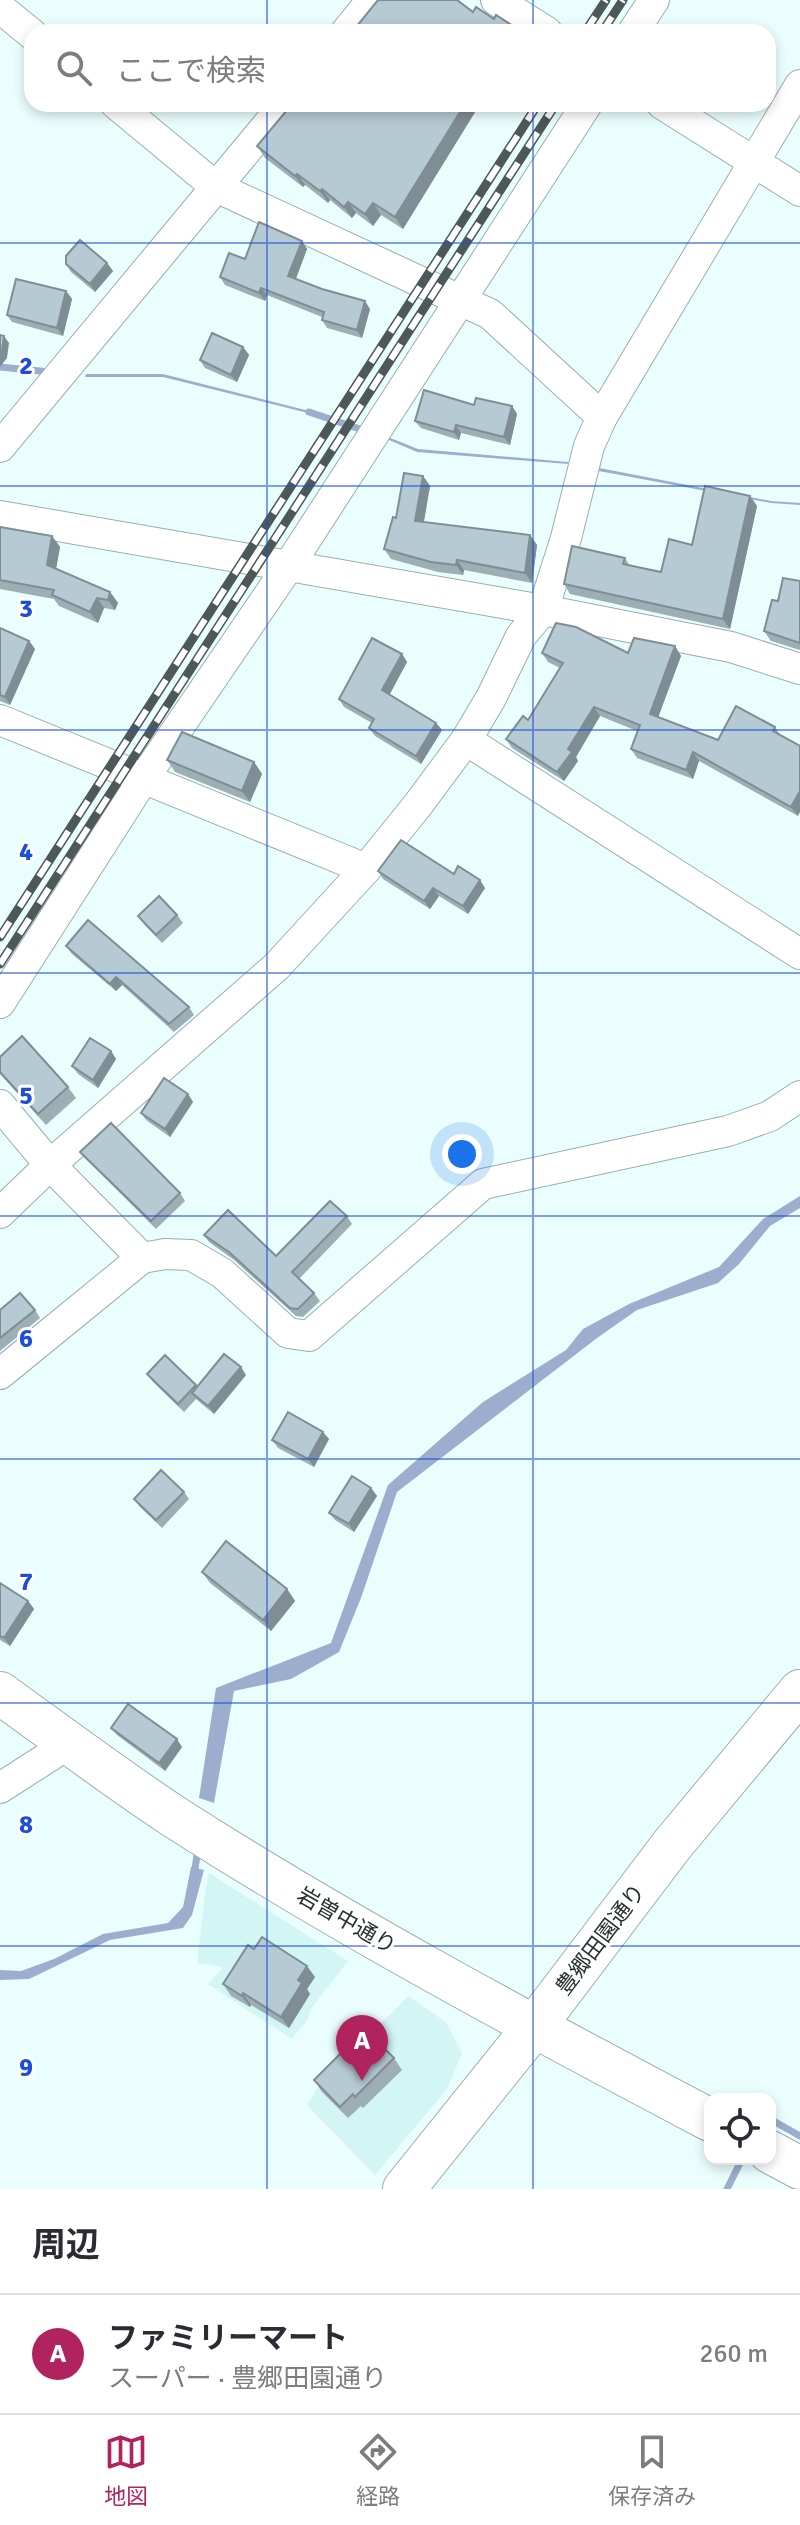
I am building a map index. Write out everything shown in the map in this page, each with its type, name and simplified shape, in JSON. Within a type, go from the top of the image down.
[{"type":"street","points":[[352,24],[372,0]]},
{"type":"street","points":[[496,0],[534,24]]},
{"type":"street","points":[[638,24],[654,0]]},
{"type":"street","points":[[0,8],[24,28]]},
{"type":"street","points":[[0,1213],[50,1165],[277,966],[366,869],[466,740],[491,698],[521,636],[543,610],[566,538],[589,446],[602,417],[800,85]]},
{"type":"street","points":[[126,112],[216,187],[490,314],[602,417]]},
{"type":"street","points":[[0,447],[278,112]]},
{"type":"street","points":[[0,1003],[144,778],[288,567],[582,112]]},
{"type":"street","points":[[675,112],[800,191]]},
{"type":"street","points":[[0,516],[543,610],[731,647],[800,669]]},
{"type":"street","points":[[0,720],[366,869]]},
{"type":"street","points":[[466,740],[800,954]]},
{"type":"street","points":[[0,1374],[142,1258],[165,1254],[191,1255],[222,1273],[288,1333],[309,1336],[483,1184],[728,1131],[770,1116],[800,1096]]},
{"type":"street","points":[[0,1105],[50,1165],[142,1258]]},
{"type":"street","name":"豊郷田園通り","points":[[404,2189],[534,2027],[672,1845],[800,1691]]},
{"type":"street","name":"岩曽中通り","points":[[0,1693],[170,1814],[324,1908],[534,2027],[704,2117]]},
{"type":"street","points":[[0,1788],[70,1743]]},
{"type":"street","points":[[776,2155],[800,2168]]},
{"type":"shaded area","points":[[86,374],[163,374],[317,413],[163,377],[85,377]]},
{"type":"shaded area","points":[[383,435],[418,449],[568,464],[417,452]]},
{"type":"shaded area","points":[[589,466],[800,505],[771,503],[588,469]]},
{"type":"shaded area","points":[[800,1196],[800,1208],[770,1226],[739,1264],[718,1283],[637,1310],[397,1492],[339,1652],[291,1679],[234,1691],[214,1803],[199,1798],[216,1688],[331,1643],[388,1485],[483,1402],[566,1350],[583,1329],[629,1304],[719,1267],[763,1219]]},
{"type":"shaded area","points":[[191,1867],[204,1870],[192,1915],[183,1928],[110,1940],[29,1979],[0,1980],[0,1970],[21,1971],[54,1959],[103,1934],[168,1923],[183,1907]]},
{"type":"shaded area","points":[[209,1873],[348,1961],[292,2039],[208,1984],[223,1967],[197,1963]]},
{"type":"shaded area","points":[[408,1996],[446,2022],[462,2053],[447,2089],[375,2175],[307,2105],[316,2090]]},
{"type":"building","points":[[378,0],[457,0],[473,12],[476,7],[494,19],[496,15],[510,24],[358,24]]},
{"type":"building","points":[[285,112],[460,112],[395,217],[373,203],[365,214],[348,202],[344,207],[322,189],[320,191],[297,174],[295,176],[257,146]]},
{"type":"building","points":[[259,222],[302,241],[288,276],[365,301],[357,330],[322,320],[324,312],[261,288],[259,293],[220,277],[229,253],[245,259]]},
{"type":"building","points":[[80,240],[107,263],[90,284],[66,264],[66,256]]},
{"type":"building","points":[[16,279],[66,291],[57,328],[7,315]]},
{"type":"building","points":[[212,333],[243,347],[231,375],[200,360]]},
{"type":"building","points":[[0,335],[4,336],[0,354]]},
{"type":"building","points":[[424,390],[474,405],[476,398],[512,406],[504,437],[456,425],[454,432],[415,421]]},
{"type":"building","points":[[404,473],[423,476],[415,521],[530,535],[525,573],[457,560],[456,565],[431,562],[384,549],[393,517],[396,518]]},
{"type":"building","points":[[705,486],[750,496],[723,619],[564,584],[572,546],[625,558],[623,564],[661,572],[669,539],[692,545]]},
{"type":"building","points":[[0,527],[52,536],[47,565],[110,592],[108,600],[97,598],[90,612],[52,595],[54,590],[0,580]]},
{"type":"building","points":[[783,578],[800,581],[800,643],[764,631],[772,600],[778,601]]},
{"type":"building","points":[[556,623],[576,627],[628,653],[634,638],[675,646],[650,714],[718,740],[736,706],[775,727],[773,731],[800,746],[800,791],[791,807],[693,752],[686,770],[631,749],[640,725],[594,707],[568,749],[572,752],[557,772],[506,739],[523,716],[528,720],[563,663],[542,653]]},
{"type":"building","points":[[0,628],[29,641],[5,697],[0,695]]},
{"type":"building","points":[[372,638],[402,654],[382,690],[436,723],[416,756],[369,728],[374,719],[339,699]]},
{"type":"building","points":[[182,732],[254,762],[242,791],[167,760]]},
{"type":"building","points":[[401,840],[454,874],[458,866],[480,880],[463,906],[433,888],[424,901],[378,871]]},
{"type":"building","points":[[159,896],[177,915],[156,935],[138,916]]},
{"type":"building","points":[[88,920],[189,1007],[169,1024],[116,977],[110,984],[66,946]]},
{"type":"building","points":[[22,1036],[68,1087],[38,1114],[0,1072],[0,1057]]},
{"type":"building","points":[[90,1038],[111,1051],[93,1080],[72,1066]]},
{"type":"building","points":[[164,1078],[188,1094],[165,1129],[141,1113]]},
{"type":"building","points":[[111,1123],[180,1193],[151,1221],[80,1152]]},
{"type":"building","points":[[330,1201],[347,1216],[292,1272],[314,1293],[298,1309],[290,1308],[229,1252],[204,1235],[228,1210],[276,1256]]},
{"type":"building","points":[[20,1293],[35,1310],[0,1338],[0,1310]]},
{"type":"building","points":[[224,1354],[241,1367],[208,1406],[192,1393]]},
{"type":"building","points":[[165,1355],[196,1385],[178,1404],[147,1374]]},
{"type":"building","points":[[288,1412],[323,1432],[308,1459],[272,1440]]},
{"type":"building","points":[[161,1470],[184,1492],[156,1520],[134,1499]]},
{"type":"building","points":[[352,1476],[371,1488],[349,1524],[329,1513]]},
{"type":"building","points":[[226,1541],[287,1589],[263,1620],[202,1572]]},
{"type":"building","points":[[0,1583],[28,1601],[4,1638],[0,1636]]},
{"type":"building","points":[[128,1704],[177,1739],[159,1763],[111,1728]]},
{"type":"building","points":[[262,1937],[307,1966],[298,1980],[302,1983],[281,2017],[223,1984],[248,1945],[254,1949]]},
{"type":"building","points":[[365,2029],[394,2058],[355,2097],[353,2094],[340,2107],[314,2080]]},
{"type":"waterway","points":[[0,367],[50,372]]},
{"type":"waterway","points":[[309,412],[366,431]]},
{"type":"waterway","points":[[194,1876],[198,1848]]},
{"type":"waterway","points":[[776,2122],[800,2136]]},
{"type":"waterway","points":[[727,2189],[739,2165]]},
{"type":"railway","points":[[590,24],[606,0]]},
{"type":"railway","points":[[607,24],[623,0]]},
{"type":"railway","points":[[0,937],[533,112]]},
{"type":"railway","points":[[0,964],[551,112]]},
{"type":"place","name":"ファミリーマート","points":[[362,2081]]}]
